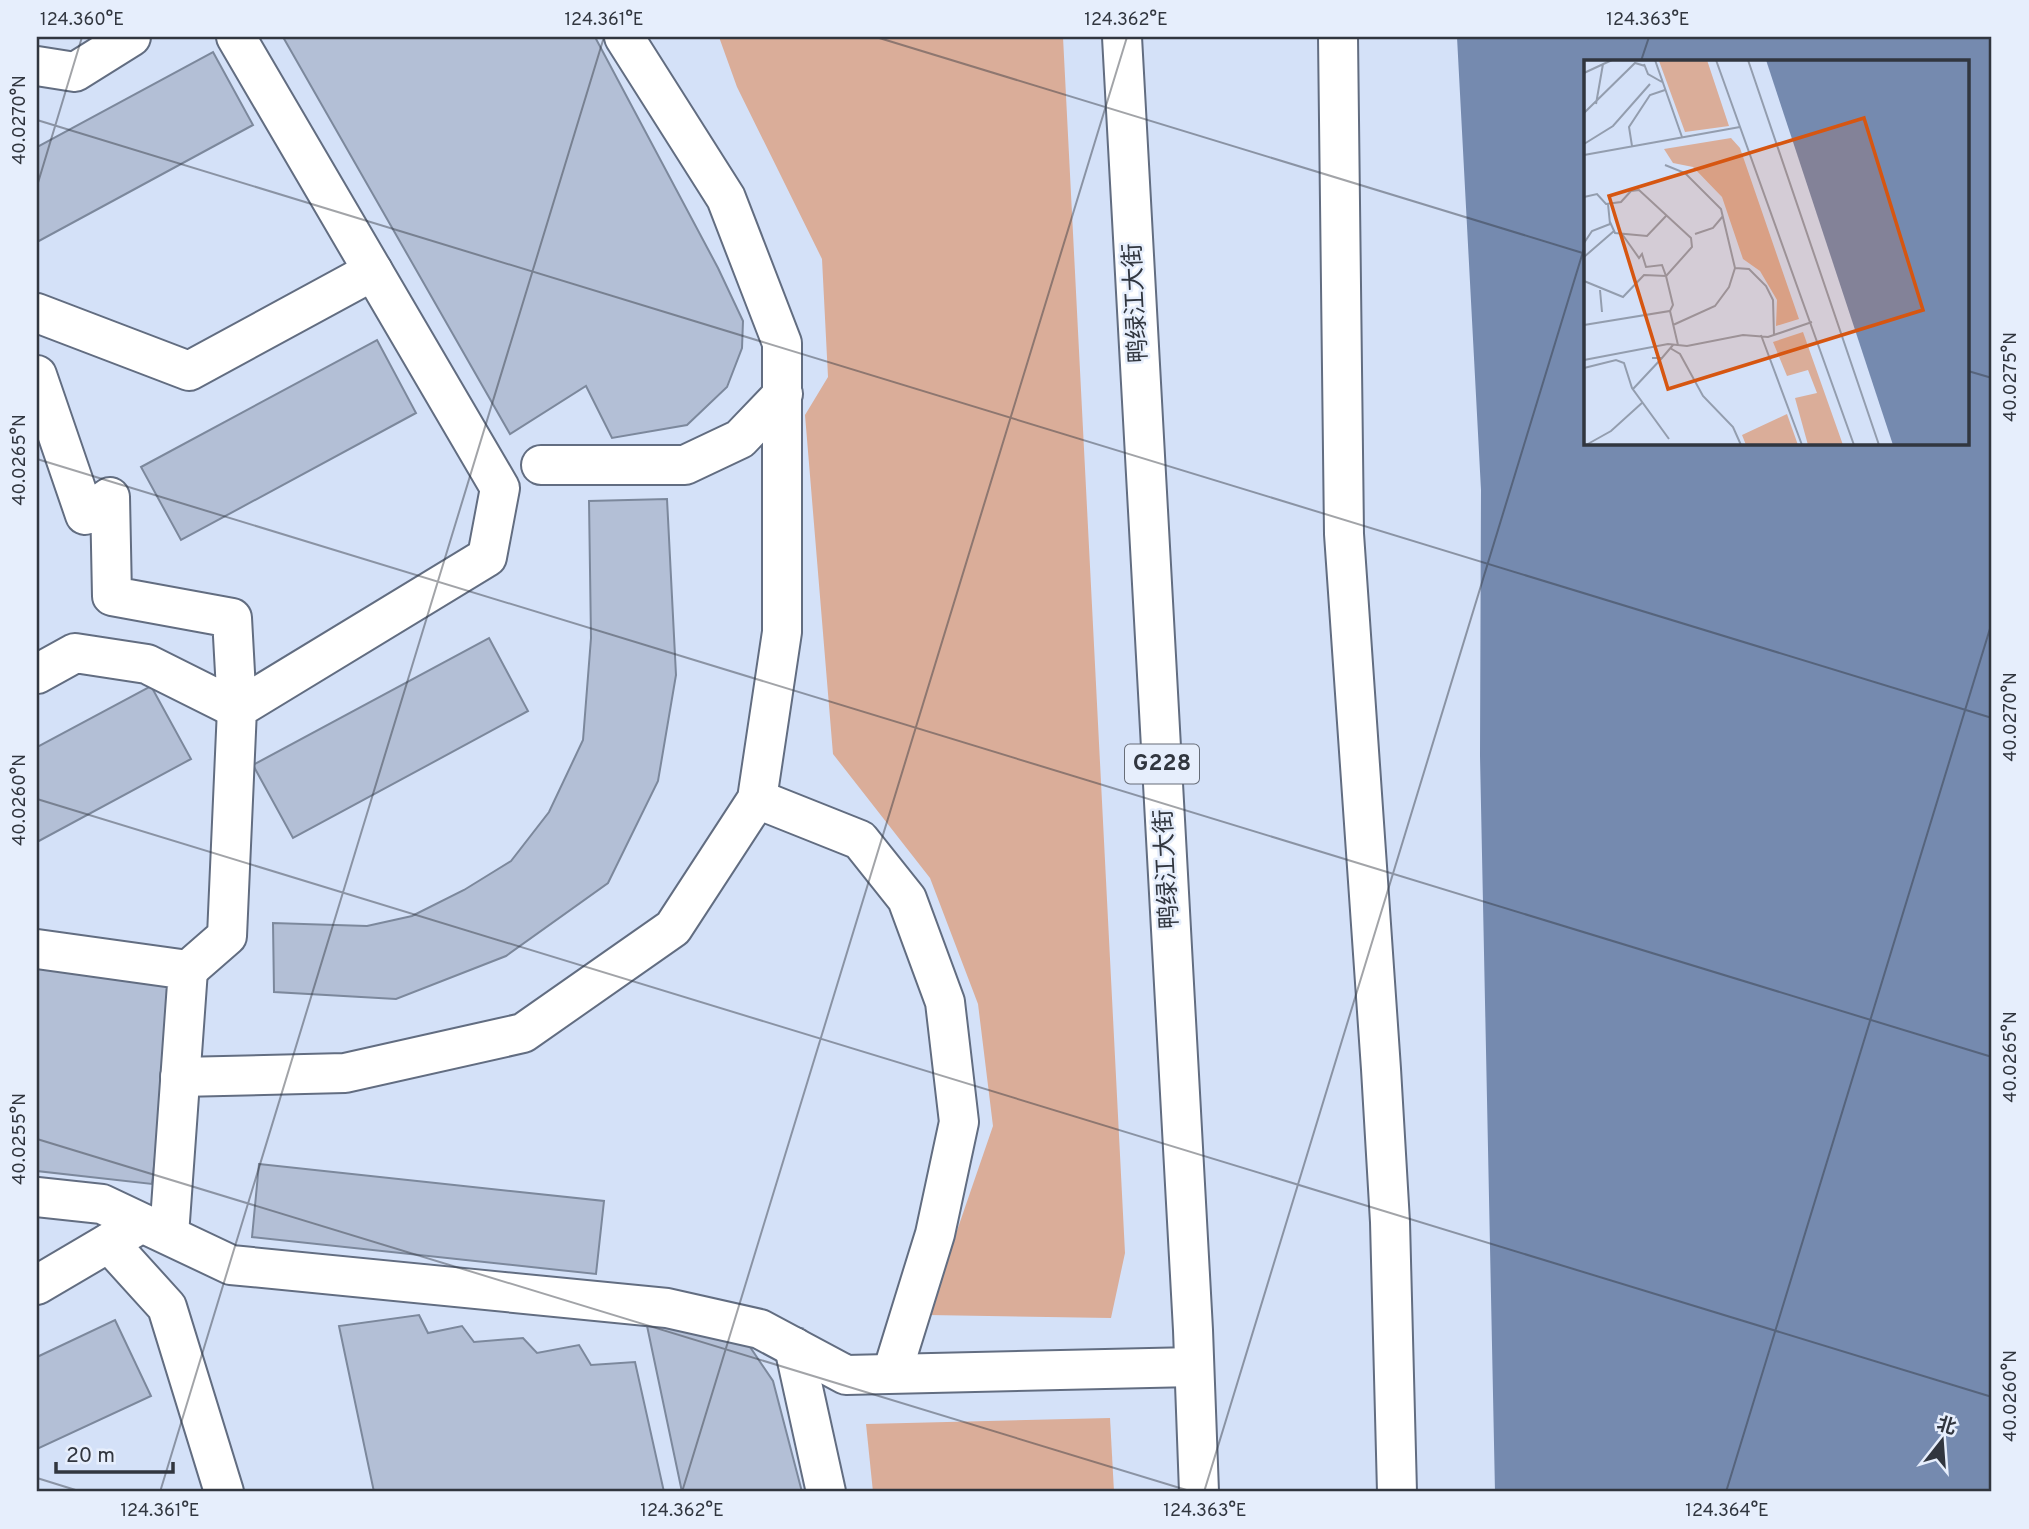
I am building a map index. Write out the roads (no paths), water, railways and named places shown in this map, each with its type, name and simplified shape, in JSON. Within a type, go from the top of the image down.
[{"type":"main road","points":[[37,66],[75,72],[131,37]]},
{"type":"main road","points":[[236,37],[500,488],[487,557],[237,709]]},
{"type":"main road","points":[[180,1077],[345,1073],[523,1033],[673,928],[757,799],[782,632],[782,343],[726,198],[625,37]]},
{"type":"main road","name":"鸭绿江大街","points":[[1122,37],[1199,1492]]},
{"type":"main road","points":[[1338,37],[1344,534],[1383,1097],[1397,1492]]},
{"type":"main road","points":[[37,313],[190,371],[373,271]]},
{"type":"main road","points":[[37,374],[85,515],[110,497],[112,596],[232,618],[237,709],[227,936],[188,970],[180,1077],[156,1229]]},
{"type":"main road","points":[[541,465],[685,465],[740,439],[782,394]]},
{"type":"main road","points":[[37,674],[75,653],[147,664],[237,709]]},
{"type":"main road","points":[[757,799],[860,840],[907,899],[945,1002],[959,1122],[935,1234],[892,1373]]},
{"type":"main road","points":[[37,949],[188,970]]},
{"type":"main road","points":[[37,1197],[102,1204],[231,1265],[667,1308],[760,1329],[846,1375],[1194,1367]]},
{"type":"main road","points":[[37,1286],[109,1243],[156,1229]]},
{"type":"main road","points":[[109,1243],[167,1307],[224,1492]]},
{"type":"main road","points":[[794,1347],[826,1492]]},
{"type":"water","points":[[1457,37],[1992,37],[1992,1492],[1495,1492],[1480,756],[1481,490]]}]
